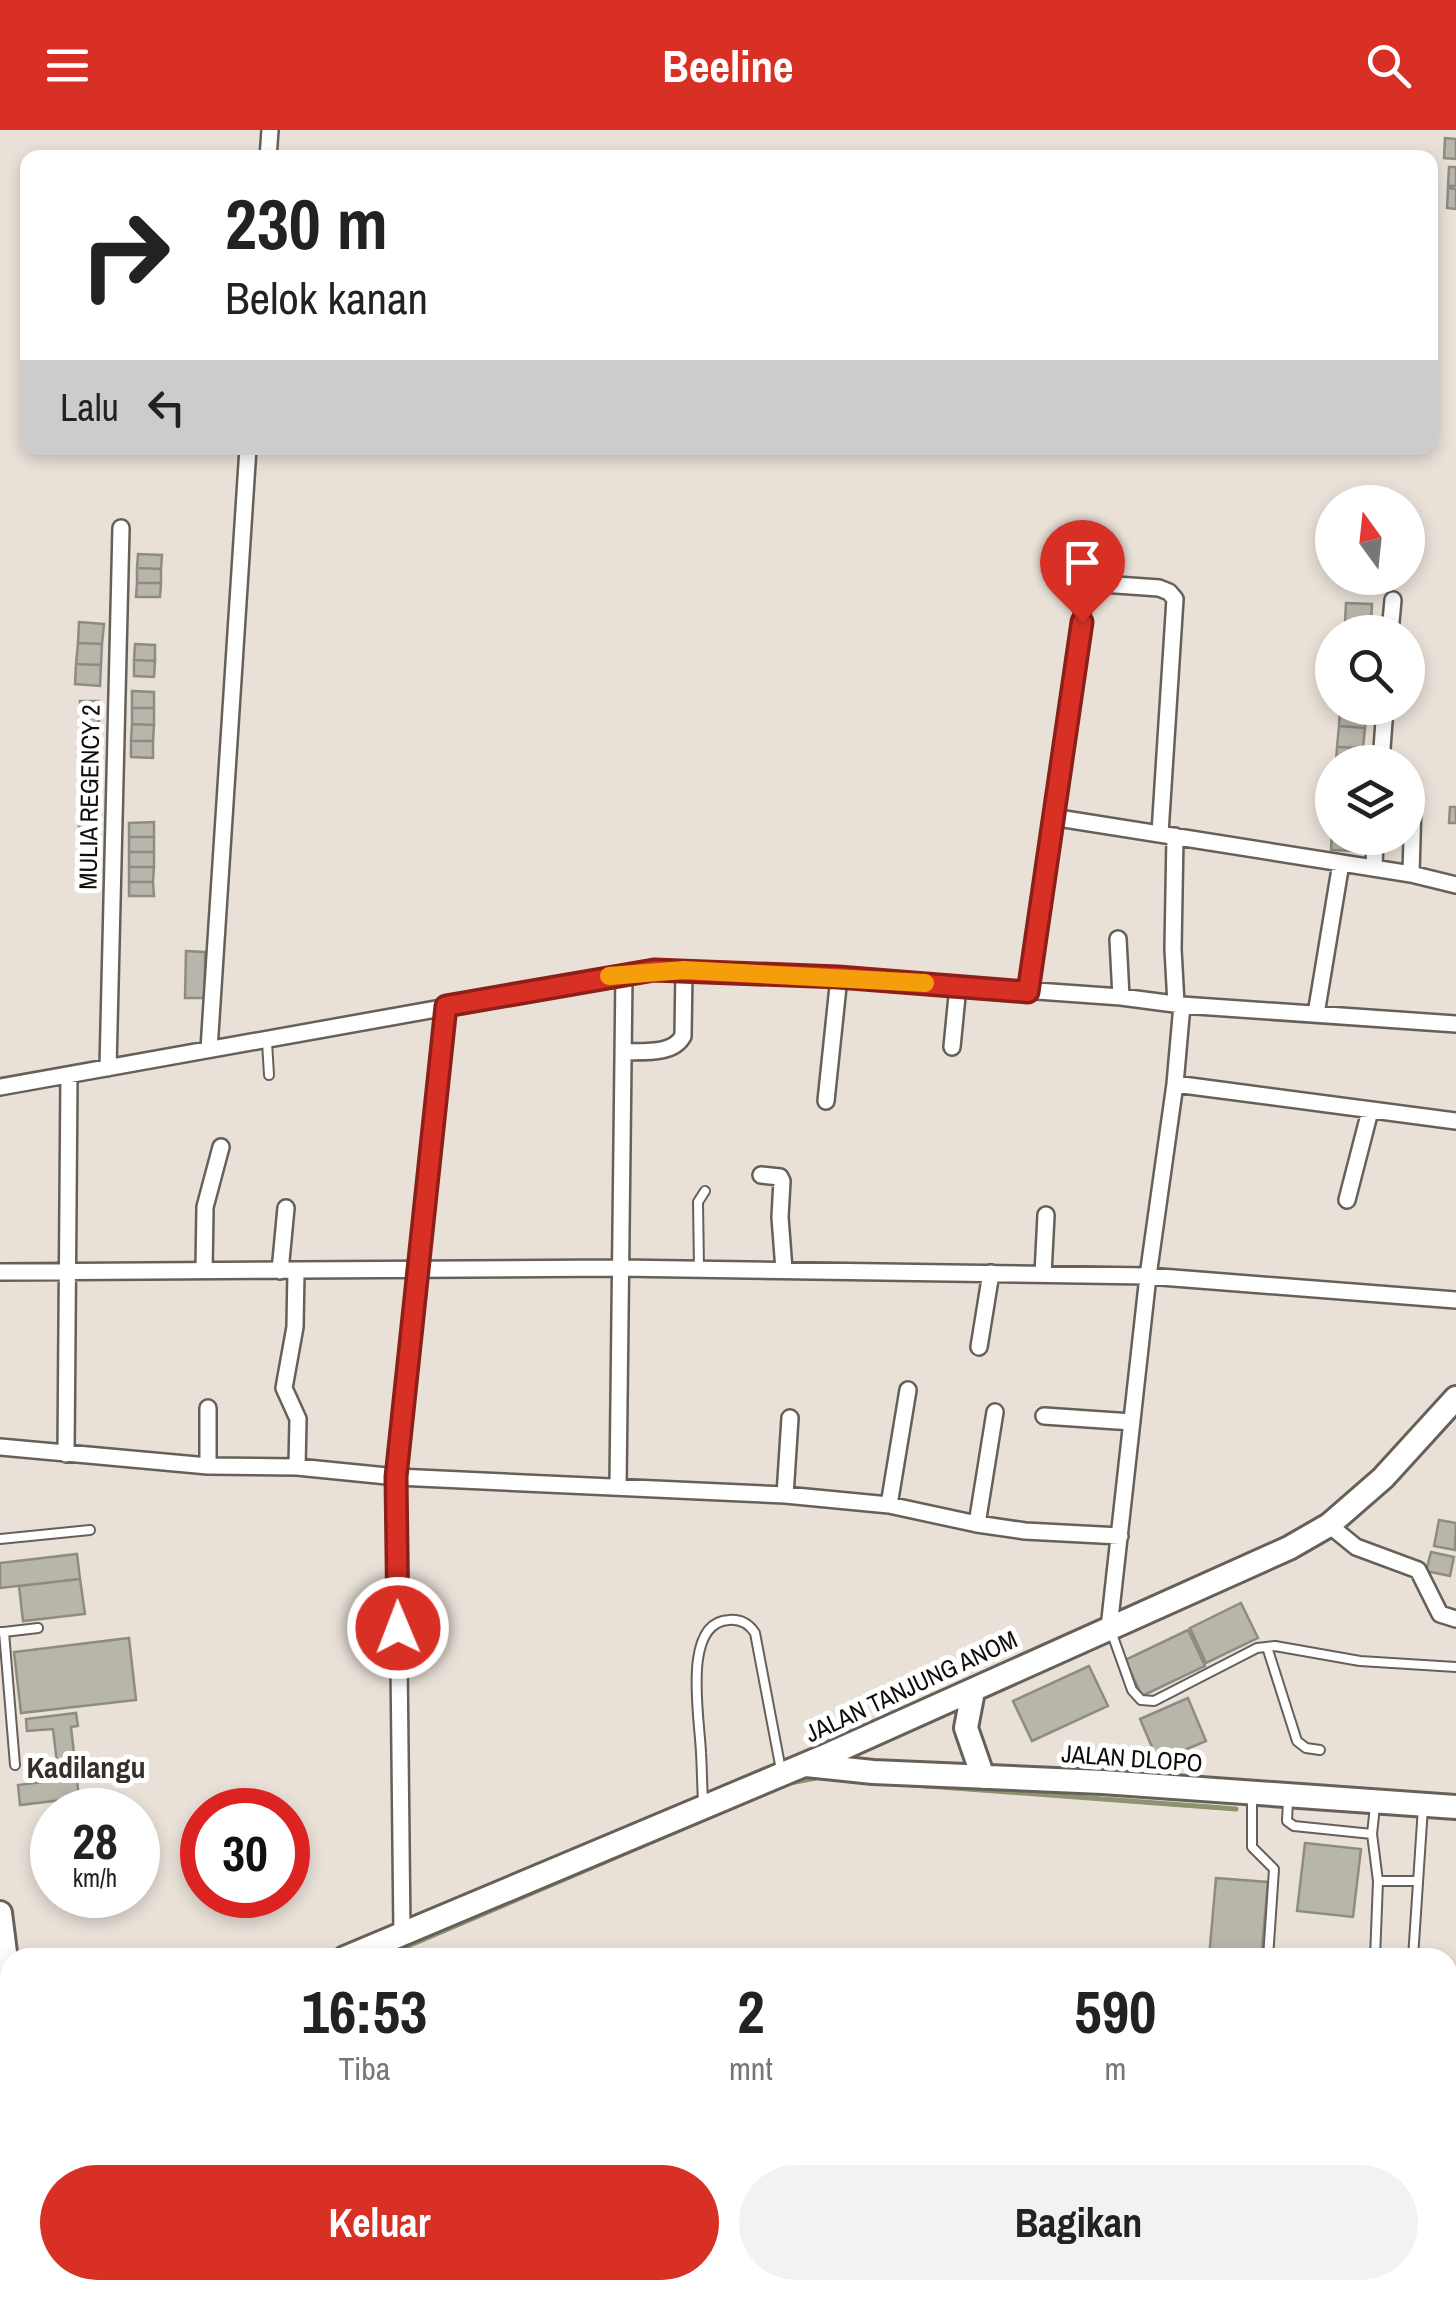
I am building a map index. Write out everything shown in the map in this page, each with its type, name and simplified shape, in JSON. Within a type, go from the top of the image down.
[{"type":"main road","name":"JALAN TANJUNG ANOM","points":[[369,1948],[972,1691],[1289,1548],[1329,1525],[1384,1478],[1448,1418],[1456,1398]]},
{"type":"main road","points":[[972,1691],[966,1728],[982,1777]]},
{"type":"main road","name":"JALAN DLOPO","points":[[792,1769],[1252,1794],[1288,1801],[1456,1807]]},
{"type":"main road","points":[[0,1913],[4,1948]]},
{"type":"street","points":[[209,1050],[248,455]]},
{"type":"street","name":"MULIA REGENCY 2","points":[[108,1068],[121,528]]},
{"type":"street","points":[[1028,992],[1092,546]]},
{"type":"street","points":[[1088,583],[1159,588],[1175,599],[1168,835],[1172,949],[1179,1005],[1175,1084],[1148,1276],[1109,1628]]},
{"type":"street","points":[[1392,615],[1393,600]]},
{"type":"street","points":[[1052,817],[1411,874],[1456,885]]},
{"type":"street","points":[[1374,855],[1374,868]]},
{"type":"street","points":[[1411,874],[1412,855]]},
{"type":"street","points":[[1316,1014],[1340,863]]},
{"type":"street","points":[[1118,939],[1121,997]]},
{"type":"street","points":[[0,1087],[267,1042],[624,974],[684,970],[838,977],[1456,1024]]},
{"type":"street","points":[[623,1052],[670,1049],[680,1044],[684,970]]},
{"type":"street","points":[[618,1486],[624,974]]},
{"type":"street","points":[[826,1101],[838,977]]},
{"type":"street","points":[[952,1047],[958,986]]},
{"type":"street","points":[[402,1934],[396,1477],[446,1006]]},
{"type":"street","points":[[66,1454],[68,1075]]},
{"type":"street","points":[[1175,1084],[1456,1121]]},
{"type":"street","points":[[1347,1200],[1370,1111]]},
{"type":"street","points":[[204,1271],[205,1207],[221,1147]]},
{"type":"street","points":[[761,1175],[780,1177],[782,1181],[784,1270]]},
{"type":"street","points":[[286,1208],[295,1327],[284,1388],[298,1420],[296,1467]]},
{"type":"street","points":[[1043,1274],[1046,1215]]},
{"type":"street","points":[[0,1272],[619,1268],[1148,1276],[1456,1300]]},
{"type":"street","points":[[979,1347],[991,1273]]},
{"type":"street","points":[[889,1506],[908,1390]]},
{"type":"street","points":[[208,1408],[208,1466]]},
{"type":"street","points":[[977,1524],[995,1412]]},
{"type":"street","points":[[1044,1416],[1132,1422]]},
{"type":"street","points":[[785,1495],[790,1418]]},
{"type":"street","points":[[0,1448],[208,1466],[296,1467],[396,1477],[785,1495],[889,1506],[977,1524],[1120,1536]]},
{"type":"street","points":[[1329,1525],[1356,1547],[1418,1570],[1440,1614],[1456,1619]]},
{"type":"lane","points":[[267,1042],[269,1075]]},
{"type":"lane","points":[[699,1269],[697,1212],[698,1202],[706,1192]]},
{"type":"lane","points":[[0,1539],[90,1530]]},
{"type":"lane","points":[[703,1805],[697,1660],[706,1629],[714,1622],[733,1619],[750,1624],[756,1633],[792,1769]]},
{"type":"lane","points":[[15,1765],[2,1632],[38,1628]]},
{"type":"lane","points":[[1109,1628],[1129,1682],[1141,1700],[1154,1700],[1232,1660],[1267,1647],[1360,1661],[1456,1668]]},
{"type":"lane","points":[[1267,1647],[1297,1741],[1306,1748],[1320,1750]]},
{"type":"lane","points":[[1252,1794],[1252,1847],[1274,1868],[1269,1948]]},
{"type":"lane","points":[[1288,1801],[1286,1821],[1294,1826],[1372,1834]]},
{"type":"lane","points":[[1375,1802],[1372,1834],[1378,1880],[1375,1948]]},
{"type":"lane","points":[[1414,1948],[1423,1805]]},
{"type":"lane","points":[[1378,1880],[1418,1880]]},
{"type":"building","points":[[1445,138],[1456,139],[1456,159],[1444,158]]},
{"type":"building","points":[[1449,167],[1456,167],[1456,186],[1448,186]]},
{"type":"building","points":[[1448,188],[1456,189],[1456,209],[1447,208]]},
{"type":"building","points":[[138,554],[162,555],[161,569],[137,568]]},
{"type":"building","points":[[137,568],[161,569],[161,583],[137,583]]},
{"type":"building","points":[[137,583],[161,583],[160,597],[136,597]]},
{"type":"building","points":[[1346,603],[1372,604],[1371,615],[1345,615]]},
{"type":"building","points":[[79,622],[104,624],[102,644],[78,643]]},
{"type":"building","points":[[78,643],[102,644],[101,665],[76,664]]},
{"type":"building","points":[[135,644],[155,645],[155,661],[134,660]]},
{"type":"building","points":[[134,660],[155,661],[154,677],[134,676]]},
{"type":"building","points":[[76,664],[101,665],[100,686],[75,684]]},
{"type":"building","points":[[132,691],[154,692],[154,708],[132,708]]},
{"type":"building","points":[[80,701],[99,701],[99,717],[80,717]]},
{"type":"building","points":[[132,708],[154,708],[154,725],[132,724]]},
{"type":"building","points":[[80,717],[99,717],[99,734],[80,734]]},
{"type":"building","points":[[132,724],[154,725],[153,741],[131,741]]},
{"type":"building","points":[[1339,726],[1365,728],[1363,745],[1337,745]]},
{"type":"building","points":[[80,734],[99,734],[99,750],[80,750]]},
{"type":"building","points":[[131,741],[153,741],[153,758],[131,757]]},
{"type":"building","points":[[80,750],[99,750],[99,766],[80,766]]},
{"type":"building","points":[[80,766],[99,766],[99,783],[79,783]]},
{"type":"building","points":[[79,783],[99,783],[98,799],[79,799]]},
{"type":"building","points":[[79,799],[98,799],[98,815],[79,815]]},
{"type":"building","points":[[1450,807],[1456,807],[1456,823],[1449,823]]},
{"type":"building","points":[[79,815],[98,815],[98,832],[79,832]]},
{"type":"building","points":[[154,822],[154,837],[129,837],[129,823]]},
{"type":"building","points":[[79,832],[98,832],[98,848],[79,848]]},
{"type":"building","points":[[129,837],[154,837],[154,852],[129,852]]},
{"type":"building","points":[[79,848],[98,848],[98,865],[78,864]]},
{"type":"building","points":[[129,852],[154,852],[154,867],[129,867]]},
{"type":"building","points":[[129,867],[154,867],[153,882],[129,882]]},
{"type":"building","points":[[129,882],[153,882],[154,896],[129,896]]},
{"type":"building","points":[[186,951],[205,952],[205,998],[185,998]]},
{"type":"building","points":[[1439,1520],[1456,1523],[1455,1550],[1434,1546]]},
{"type":"building","points":[[1431,1552],[1454,1557],[1450,1576],[1426,1571]]},
{"type":"building","points":[[77,1554],[80,1579],[0,1588],[0,1563]]},
{"type":"building","points":[[80,1579],[85,1614],[23,1621],[19,1586]]},
{"type":"building","points":[[1241,1603],[1258,1638],[1206,1663],[1190,1628]]},
{"type":"building","points":[[1188,1630],[1205,1666],[1142,1696],[1125,1660]]},
{"type":"building","points":[[129,1638],[136,1700],[21,1713],[14,1652]]},
{"type":"building","points":[[1089,1666],[1108,1706],[1032,1741],[1013,1701]]},
{"type":"building","points":[[1188,1698],[1206,1741],[1158,1761],[1140,1719]]},
{"type":"building","points":[[76,1713],[78,1726],[71,1727],[78,1788],[30,1788],[30,1804],[20,1805],[18,1785],[59,1780],[53,1729],[27,1731],[26,1719]]},
{"type":"building","points":[[1305,1843],[1361,1849],[1353,1917],[1297,1911]]},
{"type":"building","points":[[1216,1878],[1268,1882],[1262,1948],[1210,1948]]},
{"type":"waterway","points":[[403,1948],[790,1783],[821,1777]]},
{"type":"waterway","points":[[847,1780],[1236,1809]]},
{"type":"slow traffic","points":[[609,976],[684,970],[925,983]]},
{"type":"district","name":"Kadilangu","points":[[86,1767]]},
{"type":"route","points":[[398,1628],[396,1477],[446,1006],[654,970],[838,977],[1028,992],[1082,622]]}]
